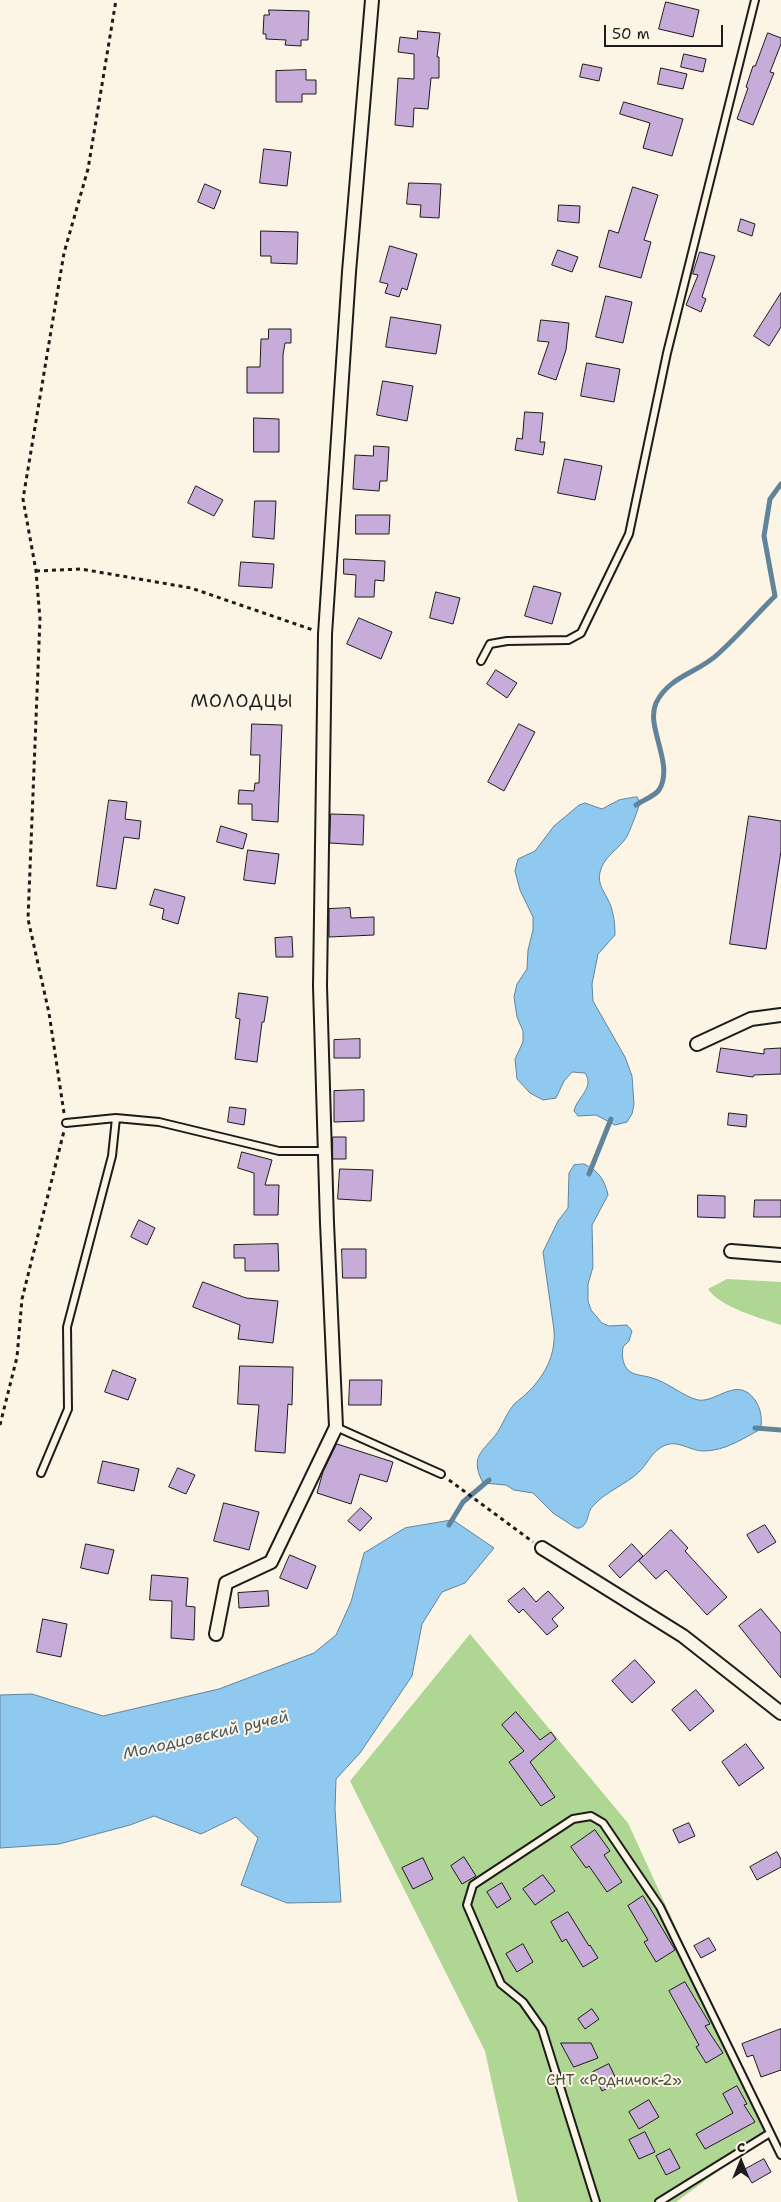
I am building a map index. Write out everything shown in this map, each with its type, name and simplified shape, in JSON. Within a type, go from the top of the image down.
[{"type":"street","points":[[216,1634],[226,1583],[271,1562],[336,1427],[320,986],[325,634],[349,272],[372,0]]},
{"type":"street","points":[[697,1044],[751,1019],[781,1015]]},
{"type":"street","points":[[731,1251],[781,1255]]},
{"type":"street","points":[[542,1548],[683,1636],[781,1713]]},
{"type":"lane","points":[[481,661],[490,644],[507,641],[568,640],[581,633],[629,534],[667,353],[755,0]]},
{"type":"lane","points":[[66,1123],[116,1118],[159,1122],[279,1151],[325,1151]]},
{"type":"lane","points":[[41,1473],[68,1409],[67,1327],[112,1156],[116,1118]]},
{"type":"lane","points":[[336,1427],[441,1474]]},
{"type":"lane","points":[[596,2202],[542,2029],[523,2002],[501,1984],[467,1905],[473,1885],[572,1819],[591,1816],[603,1823],[660,1907],[781,2155]]},
{"type":"lane","points":[[660,2202],[770,2133]]},
{"type":"path","points":[[0,1425],[17,1357],[22,1300],[66,1123],[50,1013],[28,919],[40,620],[36,571],[23,499],[64,253],[88,169],[116,0]]},
{"type":"path","points":[[36,571],[81,569],[191,588],[325,634]]},
{"type":"path","points":[[461,1489],[542,1548]]},
{"type":"green space","points":[[727,1279],[781,1282],[781,1325],[731,1306],[708,1289]]},
{"type":"green space","name":"СНТ «Родничок-2»","points":[[470,1634],[628,1823],[770,2133],[676,2202],[518,2202],[485,2051],[350,1781]]},
{"type":"water","points":[[637,797],[640,802],[627,836],[602,866],[599,877],[610,904],[615,935],[598,954],[592,984],[593,1001],[625,1057],[632,1076],[634,1104],[632,1114],[627,1122],[615,1125],[596,1115],[578,1116],[574,1111],[587,1088],[588,1078],[585,1073],[572,1072],[564,1081],[556,1098],[543,1100],[530,1093],[517,1079],[515,1059],[523,1042],[523,1031],[517,1017],[514,997],[517,984],[527,969],[533,917],[520,890],[515,871],[518,859],[535,851],[554,826],[579,805],[585,803],[602,809],[619,800]]},
{"type":"water","points":[[584,1164],[600,1176],[608,1195],[592,1225],[593,1267],[588,1284],[588,1301],[591,1310],[602,1323],[609,1326],[627,1325],[632,1331],[629,1341],[623,1347],[624,1364],[627,1369],[635,1374],[658,1380],[698,1400],[705,1400],[734,1390],[748,1393],[759,1407],[761,1429],[719,1449],[704,1451],[677,1444],[666,1445],[660,1448],[634,1476],[598,1501],[591,1509],[583,1526],[576,1528],[553,1513],[533,1493],[514,1490],[506,1485],[483,1483],[479,1475],[477,1462],[478,1457],[496,1434],[515,1404],[543,1373],[551,1357],[554,1330],[543,1252],[558,1221],[568,1208],[569,1173],[574,1165]]},
{"type":"water","points":[[453,1520],[494,1548],[465,1583],[442,1592],[422,1624],[412,1676],[360,1753],[336,1779],[335,1809],[341,1902],[287,1903],[241,1885],[258,1838],[236,1817],[201,1834],[154,1816],[130,1825],[59,1844],[0,1848],[0,1695],[32,1694],[103,1716],[219,1689],[314,1653],[336,1635],[351,1602],[364,1553],[405,1528]]},
{"type":"building","points":[[666,2],[699,10],[693,37],[659,29]]},
{"type":"building","points":[[269,10],[309,11],[308,40],[301,40],[301,46],[285,45],[286,40],[266,39],[266,34],[263,34],[264,15],[269,15]]},
{"type":"building","points":[[418,31],[440,33],[437,57],[439,57],[439,78],[431,78],[428,109],[414,108],[413,127],[395,125],[398,78],[414,79],[414,54],[398,52],[400,37],[417,39]]},
{"type":"building","points":[[768,33],[781,38],[781,44],[770,72],[774,73],[753,125],[737,119],[748,88],[746,87],[753,66],[755,66]]},
{"type":"building","points":[[684,54],[706,59],[703,72],[681,67]]},
{"type":"building","points":[[583,64],[602,68],[599,81],[580,77]]},
{"type":"building","points":[[661,68],[687,74],[683,89],[658,84]]},
{"type":"building","points":[[306,70],[306,80],[316,80],[316,94],[302,94],[302,102],[276,102],[276,71]]},
{"type":"building","points":[[624,102],[683,119],[672,156],[643,148],[650,123],[620,114]]},
{"type":"building","points":[[264,149],[291,152],[287,186],[260,183]]},
{"type":"building","points":[[409,183],[441,184],[439,218],[420,217],[421,205],[407,204]]},
{"type":"building","points":[[205,184],[221,191],[214,209],[198,202]]},
{"type":"building","points":[[633,187],[658,195],[644,240],[651,242],[641,278],[599,267],[609,230],[618,233]]},
{"type":"building","points":[[559,205],[580,206],[579,223],[558,221]]},
{"type":"building","points":[[741,219],[755,224],[752,236],[738,231]]},
{"type":"building","points":[[261,231],[298,232],[297,264],[271,263],[271,256],[261,256]]},
{"type":"building","points":[[390,246],[417,254],[407,290],[402,288],[399,297],[385,293],[388,284],[380,282]]},
{"type":"building","points":[[558,250],[578,257],[572,272],[552,265]]},
{"type":"building","points":[[700,252],[715,256],[702,297],[706,299],[701,312],[686,305],[698,275],[693,274]]},
{"type":"building","points":[[781,293],[781,327],[769,346],[754,336]]},
{"type":"building","points":[[606,296],[632,302],[623,343],[596,337]]},
{"type":"building","points":[[391,317],[441,325],[436,354],[386,347]]},
{"type":"building","points":[[541,320],[569,323],[566,350],[556,380],[538,374],[549,342],[538,341]]},
{"type":"building","points":[[269,329],[291,329],[291,343],[285,343],[283,355],[283,393],[247,393],[247,367],[260,367],[261,339],[268,339]]},
{"type":"building","points":[[587,363],[620,369],[614,402],[581,396]]},
{"type":"building","points":[[383,381],[413,386],[407,421],[377,415]]},
{"type":"building","points":[[525,412],[543,413],[540,442],[545,442],[543,455],[515,450],[517,438],[522,439]]},
{"type":"building","points":[[254,418],[279,419],[279,452],[254,452]]},
{"type":"building","points":[[374,446],[389,447],[387,481],[380,481],[379,491],[353,489],[355,455],[373,456]]},
{"type":"building","points":[[565,459],[602,466],[595,500],[558,493]]},
{"type":"building","points":[[196,486],[223,500],[214,516],[188,503]]},
{"type":"building","points":[[255,501],[276,501],[274,539],[253,537]]},
{"type":"building","points":[[356,515],[390,515],[389,534],[356,534]]},
{"type":"building","points":[[344,559],[385,561],[384,581],[375,580],[374,597],[355,597],[356,575],[344,574]]},
{"type":"building","points":[[241,562],[274,564],[272,588],[239,586]]},
{"type":"building","points":[[534,586],[561,593],[552,624],[525,616]]},
{"type":"building","points":[[436,592],[460,598],[453,624],[430,618]]},
{"type":"building","points":[[359,618],[392,632],[381,659],[347,644]]},
{"type":"building","points":[[496,670],[517,683],[507,698],[487,684]]},
{"type":"building","points":[[252,724],[282,725],[278,822],[252,820],[252,804],[238,804],[239,790],[254,791],[255,783],[259,783],[260,755],[251,755]]},
{"type":"building","points":[[519,724],[535,732],[504,791],[488,782]]},
{"type":"building","points":[[109,800],[127,802],[125,819],[141,821],[139,839],[124,837],[116,889],[97,886]]},
{"type":"building","points":[[331,814],[364,815],[363,845],[330,843]]},
{"type":"building","points":[[749,816],[781,821],[781,851],[766,949],[730,944]]},
{"type":"building","points":[[221,826],[247,834],[243,849],[217,842]]},
{"type":"building","points":[[248,850],[279,854],[275,884],[244,880]]},
{"type":"building","points":[[155,889],[185,897],[178,924],[162,919],[164,909],[150,905]]},
{"type":"building","points":[[350,908],[351,918],[374,917],[374,935],[329,937],[329,909]]},
{"type":"building","points":[[292,937],[293,957],[276,957],[275,938]]},
{"type":"building","points":[[239,993],[268,997],[264,1022],[262,1022],[257,1062],[235,1059],[240,1019],[236,1018]]},
{"type":"building","points":[[360,1039],[360,1058],[334,1058],[334,1040]]},
{"type":"building","points":[[721,1048],[764,1054],[764,1049],[781,1048],[781,1074],[754,1075],[753,1077],[717,1072]]},
{"type":"building","points":[[364,1090],[364,1121],[334,1122],[334,1091]]},
{"type":"building","points":[[230,1107],[246,1109],[244,1125],[228,1122]]},
{"type":"building","points":[[729,1113],[747,1115],[746,1127],[728,1125]]},
{"type":"building","points":[[333,1137],[346,1137],[346,1159],[333,1159]]},
{"type":"building","points":[[242,1152],[272,1160],[265,1185],[279,1185],[278,1215],[254,1215],[254,1173],[238,1168]]},
{"type":"building","points":[[340,1169],[373,1170],[371,1201],[338,1199]]},
{"type":"building","points":[[698,1195],[725,1196],[725,1218],[698,1217]]},
{"type":"building","points":[[755,1200],[781,1200],[781,1217],[754,1217]]},
{"type":"building","points":[[139,1220],[155,1228],[147,1245],[131,1237]]},
{"type":"building","points":[[278,1244],[279,1271],[245,1271],[245,1258],[234,1258],[234,1245]]},
{"type":"building","points":[[342,1249],[366,1249],[366,1278],[343,1278]]},
{"type":"building","points":[[203,1282],[246,1298],[278,1301],[273,1343],[238,1339],[240,1325],[193,1307]]},
{"type":"building","points":[[240,1366],[293,1367],[292,1405],[288,1404],[285,1453],[255,1451],[259,1405],[238,1404]]},
{"type":"building","points":[[113,1370],[136,1379],[128,1400],[105,1392]]},
{"type":"building","points":[[350,1380],[382,1380],[381,1405],[349,1405]]},
{"type":"building","points":[[337,1444],[393,1462],[387,1482],[360,1474],[351,1504],[317,1493],[323,1472]]},
{"type":"building","points":[[103,1461],[139,1469],[134,1491],[98,1483]]},
{"type":"building","points":[[178,1468],[195,1475],[186,1494],[169,1487]]},
{"type":"building","points":[[224,1503],[259,1512],[249,1550],[214,1541]]},
{"type":"building","points":[[361,1508],[372,1518],[360,1531],[348,1521]]},
{"type":"building","points":[[765,1525],[776,1542],[758,1553],[747,1535]]},
{"type":"building","points":[[671,1530],[688,1548],[685,1551],[727,1597],[707,1615],[666,1570],[656,1579],[639,1561]]},
{"type":"building","points":[[86,1544],[114,1550],[108,1574],[81,1568]]},
{"type":"building","points":[[632,1544],[643,1556],[620,1578],[609,1566]]},
{"type":"building","points":[[290,1555],[316,1566],[307,1589],[280,1578]]},
{"type":"building","points":[[152,1575],[188,1578],[186,1606],[195,1607],[194,1640],[171,1638],[172,1601],[150,1600]]},
{"type":"building","points":[[524,1588],[536,1602],[548,1591],[564,1608],[552,1619],[558,1626],[547,1635],[523,1609],[519,1613],[508,1601]]},
{"type":"building","points":[[268,1591],[269,1606],[239,1608],[238,1593]]},
{"type":"building","points":[[761,1609],[781,1633],[781,1678],[739,1626]]},
{"type":"building","points":[[43,1619],[67,1624],[61,1657],[37,1652]]},
{"type":"building","points":[[635,1660],[655,1682],[632,1703],[612,1681]]},
{"type":"building","points":[[696,1690],[714,1711],[690,1731],[672,1710]]},
{"type":"building","points":[[516,1712],[540,1740],[551,1732],[556,1739],[530,1762],[555,1797],[541,1806],[509,1762],[524,1751],[502,1725]]},
{"type":"building","points":[[746,1744],[764,1768],[739,1786],[722,1762]]},
{"type":"building","points":[[689,1823],[695,1836],[679,1843],[673,1830]]},
{"type":"building","points":[[595,1830],[610,1851],[604,1855],[622,1882],[607,1892],[589,1866],[586,1868],[571,1847]]},
{"type":"building","points":[[777,1852],[781,1859],[781,1867],[757,1880],[750,1867]]},
{"type":"building","points":[[464,1857],[476,1876],[462,1884],[451,1866]]},
{"type":"building","points":[[423,1858],[433,1879],[413,1889],[402,1868]]},
{"type":"building","points":[[543,1875],[555,1891],[535,1905],[523,1889]]},
{"type":"building","points":[[502,1883],[511,1899],[497,1908],[487,1892]]},
{"type":"building","points":[[643,1896],[675,1950],[656,1962],[644,1942],[648,1940],[628,1906]]},
{"type":"building","points":[[568,1912],[598,1958],[583,1967],[566,1939],[562,1942],[551,1922]]},
{"type":"building","points":[[709,1938],[716,1950],[701,1958],[694,1946]]},
{"type":"building","points":[[523,1944],[533,1962],[517,1972],[506,1954]]},
{"type":"building","points":[[685,1982],[710,2024],[705,2026],[723,2053],[706,2063],[696,2047],[699,2045],[669,1991]]},
{"type":"building","points":[[592,2009],[599,2019],[585,2029],[578,2019]]},
{"type":"building","points":[[781,2029],[781,2070],[761,2077],[753,2055],[747,2057],[742,2044]]},
{"type":"building","points":[[561,2043],[591,2043],[598,2058],[574,2067]]},
{"type":"building","points":[[609,2064],[618,2083],[602,2091],[593,2072]]},
{"type":"building","points":[[737,2086],[747,2104],[744,2105],[755,2122],[705,2149],[696,2134],[733,2113],[723,2094]]},
{"type":"building","points":[[649,2100],[659,2117],[639,2129],[629,2112]]},
{"type":"building","points":[[645,2132],[655,2152],[639,2159],[629,2140]]},
{"type":"building","points":[[670,2149],[680,2168],[666,2175],[656,2156]]},
{"type":"building","points":[[764,2159],[771,2172],[752,2183],[744,2170]]},
{"type":"waterway","name":"Молодцовский ручей","points":[[636,805],[657,792],[663,780],[664,769],[654,723],[656,703],[668,687],[718,654],[775,596],[764,536],[770,499],[781,484]]},
{"type":"waterway","name":"Молодцовский ручей","points":[[589,1174],[611,1119]]},
{"type":"waterway","points":[[755,1428],[781,1430]]},
{"type":"waterway","name":"Молодцовский ручей","points":[[449,1525],[463,1502],[489,1480]]},
{"type":"district","name":"МОЛОДЦЫ","points":[[242,702]]}]
